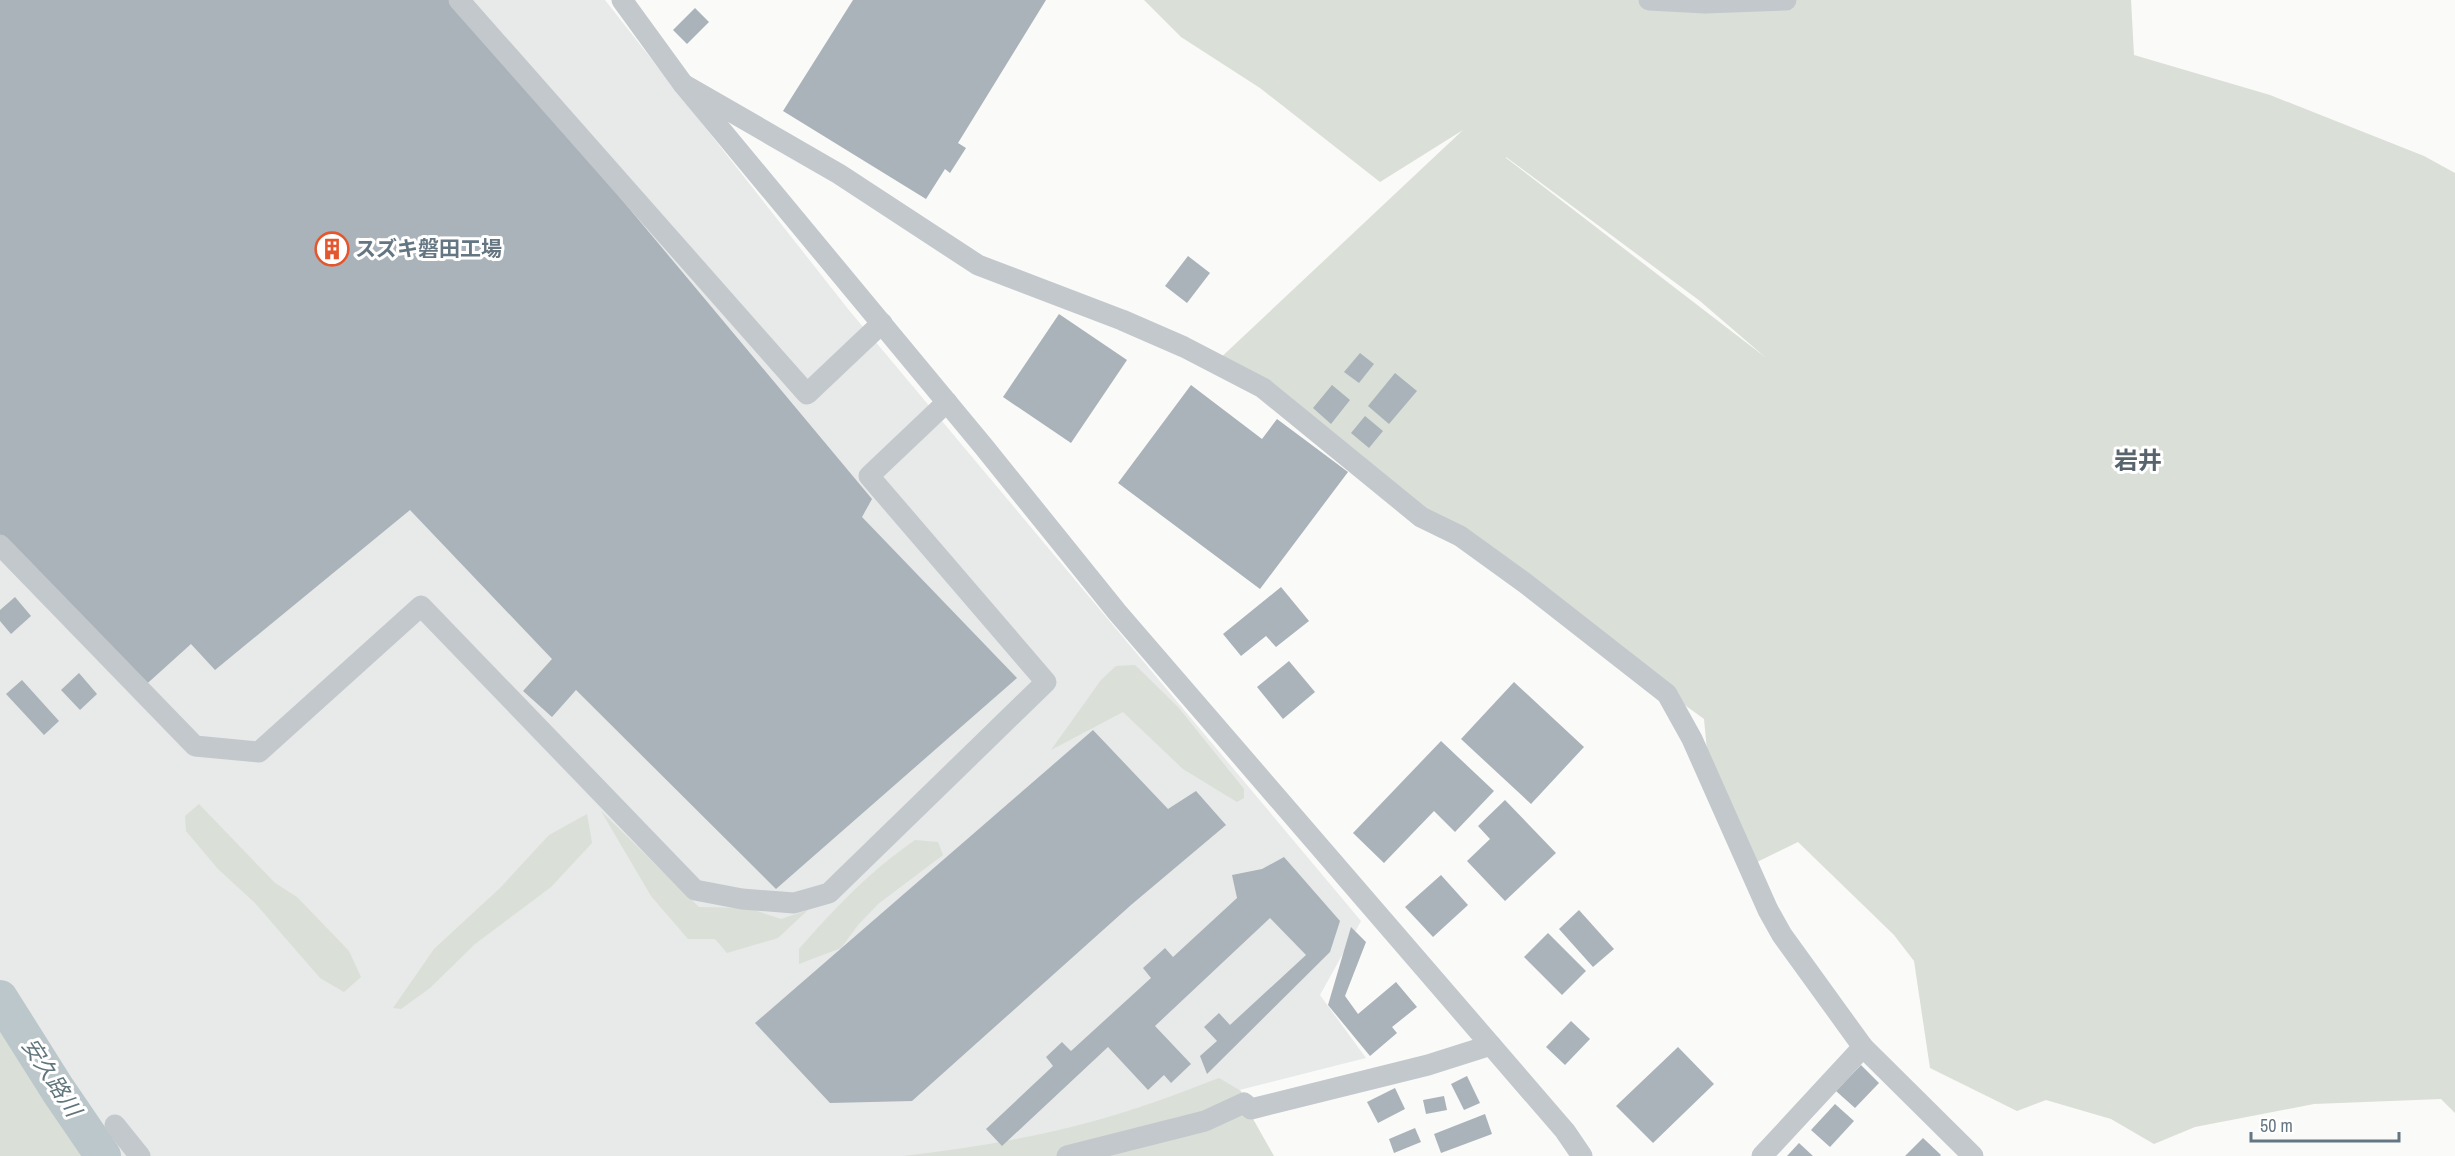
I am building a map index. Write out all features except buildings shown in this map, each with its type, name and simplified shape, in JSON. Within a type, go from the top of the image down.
[{"type":"street","points":[[459,0],[807,394],[882,323]]},
{"type":"street","points":[[622,0],[683,84],[947,402],[1117,612],[1565,1131],[1582,1156]]},
{"type":"street","points":[[1649,0],[1706,3],[1786,0]]},
{"type":"street","points":[[683,84],[839,174],[978,265],[1174,342],[1263,388],[1421,517],[1460,536],[1525,583],[1667,694],[1692,739],[1768,910],[1782,935],[1863,1047],[1973,1156]]},
{"type":"street","points":[[0,545],[195,746],[259,752],[421,606],[695,890],[742,899],[794,903],[829,893],[1046,682],[869,476],[947,402]]},
{"type":"street","points":[[1067,1156],[1205,1121],[1244,1103],[1251,1109],[1428,1065],[1491,1045]]},
{"type":"street","points":[[1762,1156],[1863,1047]]},
{"type":"street","points":[[115,1125],[140,1156]]},
{"type":"shaded area","points":[[0,0],[605,0],[848,309],[1361,921],[1320,995],[1366,1058],[1220,1095],[1262,1156],[92,1156],[0,995]]},
{"type":"shaded area","points":[[1144,0],[2131,0],[2134,55],[2270,95],[2424,156],[2455,173],[2455,1113],[2441,1099],[2314,1104],[2195,1127],[2154,1144],[2111,1119],[2046,1100],[2017,1111],[1930,1068],[1914,961],[1894,935],[1798,842],[1757,862],[1708,761],[1704,719],[1215,363],[1463,130],[1380,182],[1260,88],[1181,37]],"holes":[[[1506,157],[1700,301],[1765,357]]]},
{"type":"shaded area","points":[[1135,665],[1178,707],[1244,789],[1244,798],[1237,802],[1183,769],[1123,712],[1051,750],[1101,680],[1116,666]]},
{"type":"shaded area","points":[[199,804],[275,883],[297,897],[349,951],[361,977],[344,992],[320,978],[255,903],[218,869],[186,831],[185,816]]},
{"type":"shaded area","points":[[601,811],[699,907],[748,908],[781,919],[808,910],[778,938],[727,953],[715,939],[688,939],[651,896]]},
{"type":"shaded area","points":[[587,814],[592,843],[551,887],[475,944],[430,988],[401,1009],[393,1008],[434,949],[500,888],[549,835]]},
{"type":"shaded area","points":[[915,840],[938,842],[943,855],[878,904],[841,948],[799,964],[799,949],[826,919],[868,877]]},
{"type":"shaded area","points":[[0,1013],[101,1156],[0,1156]]},
{"type":"shaded area","points":[[1219,1078],[1241,1091],[1244,1103],[1274,1156],[903,1156],[992,1143],[1080,1125],[1147,1105]]},
{"type":"waterway","name":"安久路川","points":[[0,998],[103,1156]]},
{"type":"place","name":"スズキ磐田工場","points":[[332,249]]},
{"type":"district","name":"岩井","points":[[2138,461]]}]
